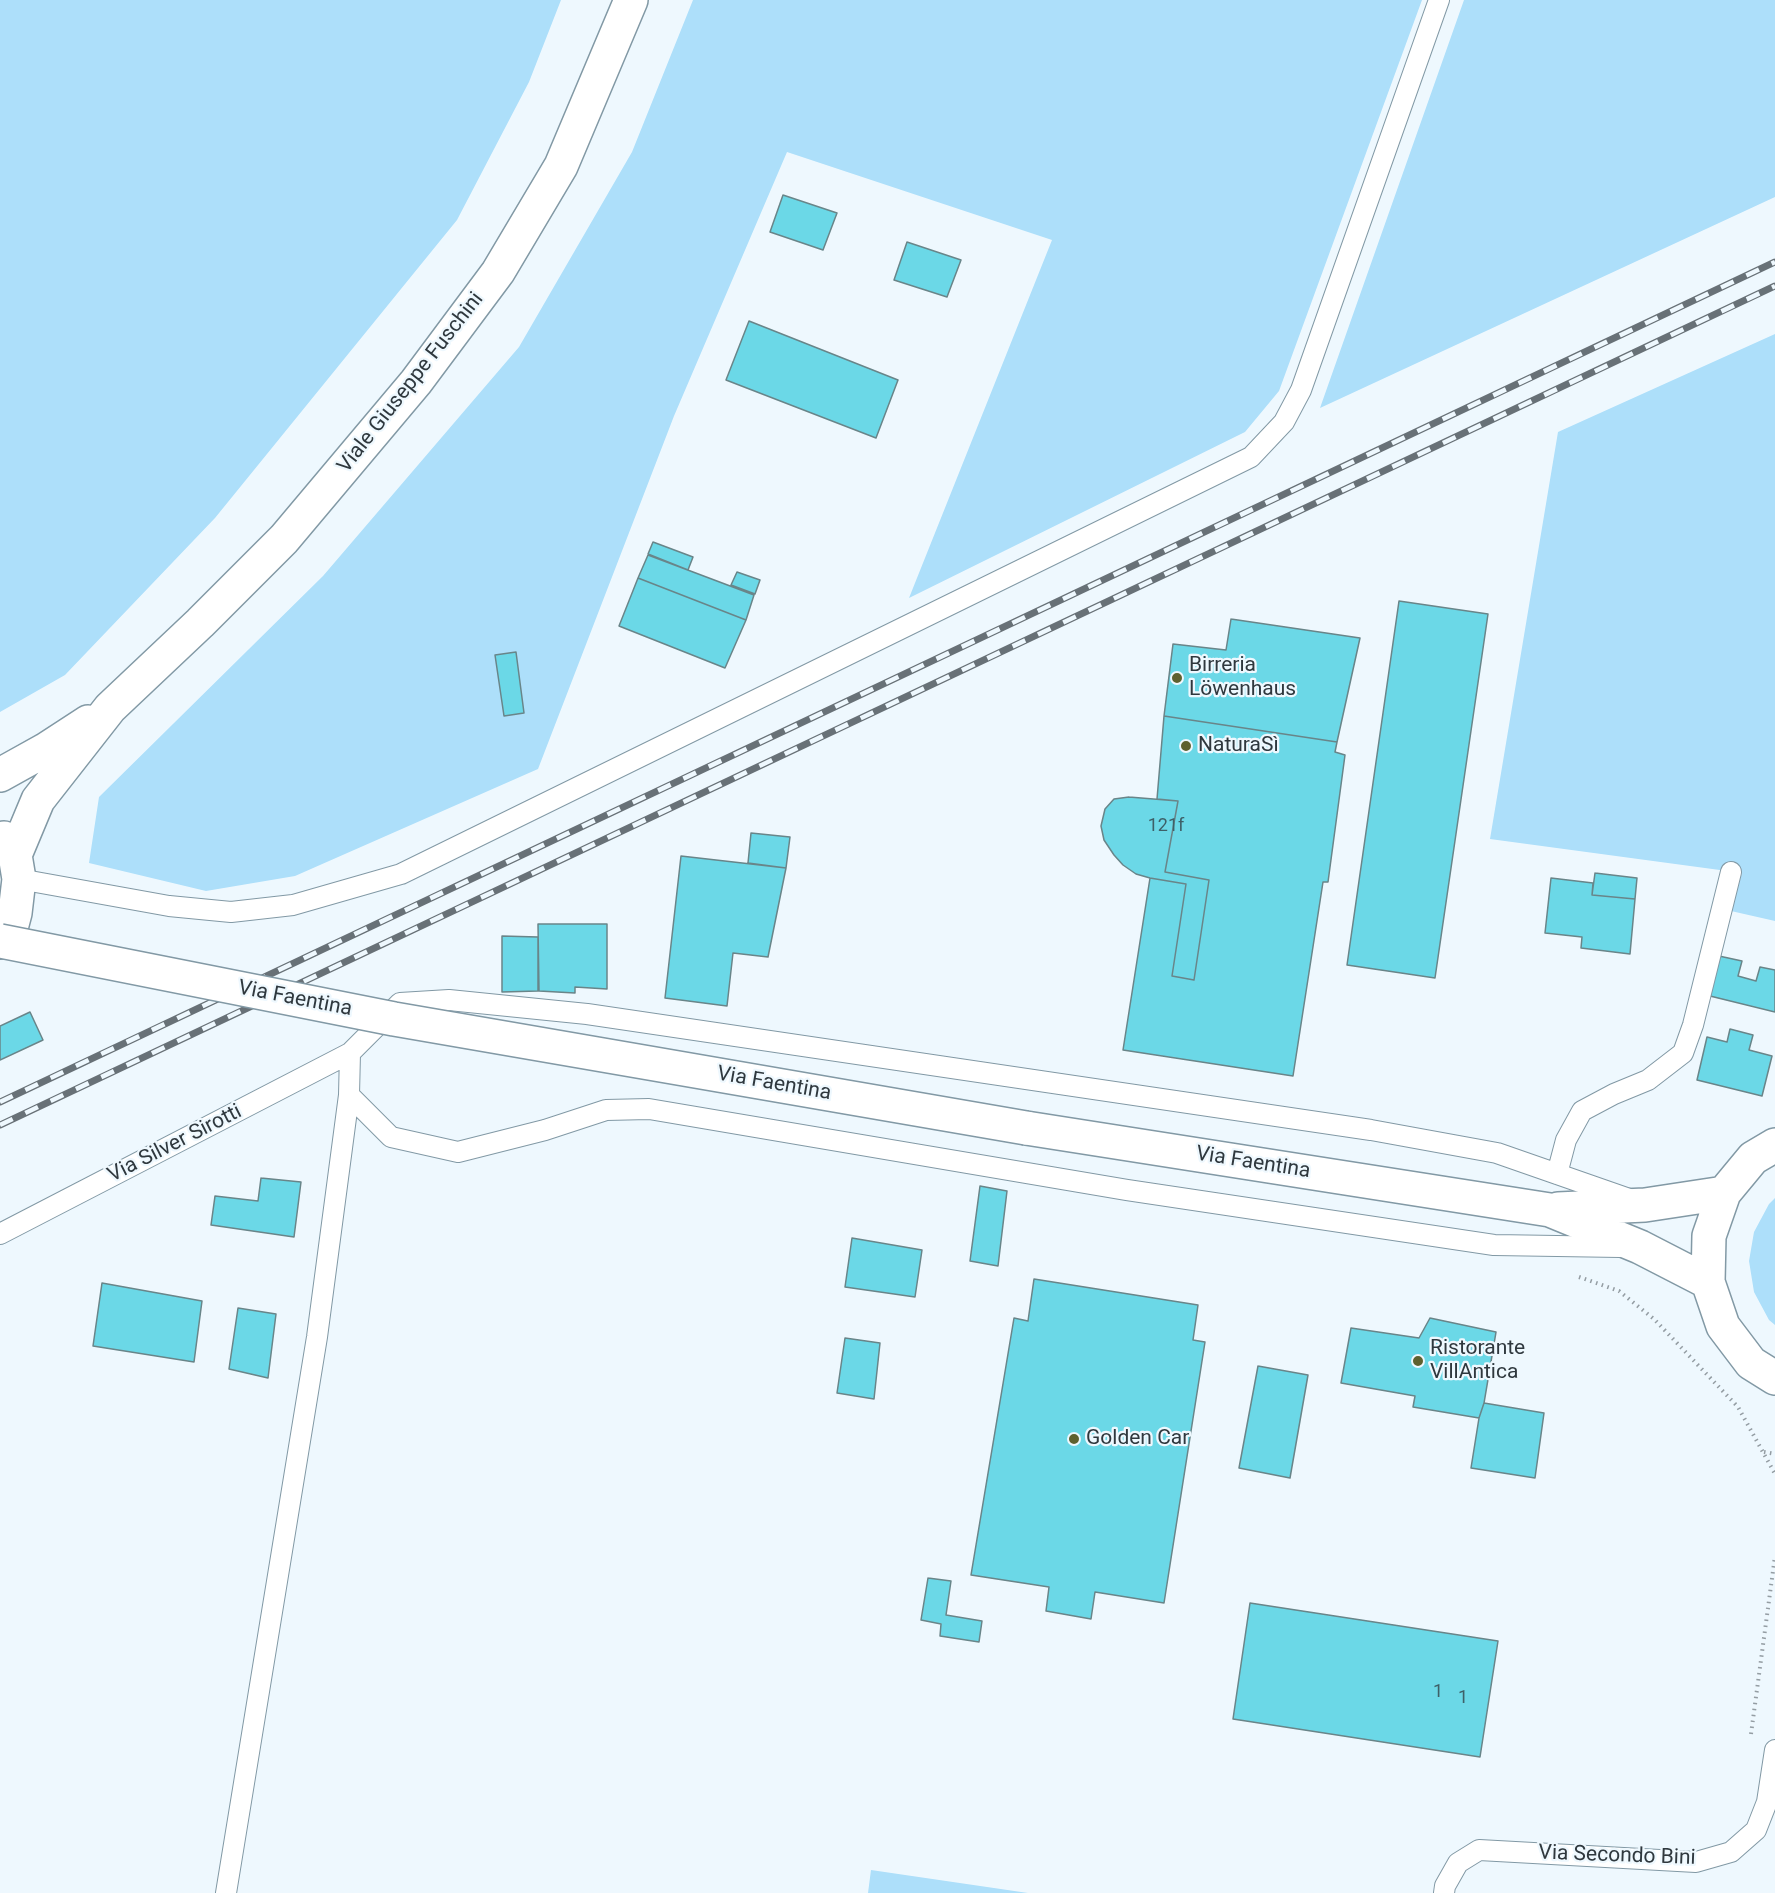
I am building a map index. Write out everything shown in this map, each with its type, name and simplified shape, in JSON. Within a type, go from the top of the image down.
[{"type":"main road","name":"Viale Giuseppe Fuschini","points":[[0,941],[10,932],[15,913],[11,856],[38,800],[110,708],[284,539],[416,382],[498,272],[561,166],[631,0]]},
{"type":"main road","name":"Viale Giuseppe Fuschini","points":[[0,775],[45,750],[110,708]]},
{"type":"main road","name":"Via Faentina","points":[[0,941],[394,1019],[1026,1128],[1550,1210],[1645,1205],[1725,1193]]},
{"type":"main road","points":[[1775,1145],[1753,1158],[1725,1193],[1709,1236],[1708,1282],[1723,1326],[1751,1363],[1775,1378]]},
{"type":"main road","name":"Via Faentina","points":[[1550,1210],[1640,1247],[1708,1282]]},
{"type":"lane","points":[[11,856],[169,906],[231,912],[293,905],[401,874],[1251,457],[1284,422],[1300,390],[1439,0]]},
{"type":"lane","points":[[1557,1174],[1566,1140],[1582,1111],[1648,1080],[1683,1053],[1693,1025],[1731,872]]},
{"type":"lane","name":"Via Silver Sirotti","points":[[0,1234],[350,1053],[400,1003],[460,1001],[587,1014],[1371,1130],[1497,1153],[1645,1205]]},
{"type":"lane","points":[[226,1893],[317,1337],[349,1095],[350,1053]]},
{"type":"lane","points":[[349,1095],[391,1137],[458,1152],[545,1130],[606,1110],[649,1109],[1127,1190],[1494,1245],[1640,1247]]},
{"type":"lane","name":"Via Secondo Bini","points":[[1444,1893],[1445,1886],[1458,1863],[1479,1850],[1696,1862],[1731,1852],[1756,1830],[1767,1802],[1775,1750]]},
{"type":"path","points":[[1578,1276],[1620,1291],[1654,1319],[1738,1407],[1775,1474]]},
{"type":"path","points":[[1763,1452],[1775,1454]]},
{"type":"path","points":[[1750,1743],[1775,1556]]},
{"type":"shaded area","points":[[0,0],[561,0],[529,82],[457,220],[215,518],[65,675],[0,712]]},
{"type":"shaded area","points":[[693,0],[1422,0],[1279,391],[1245,432],[909,598],[1052,240],[787,152],[674,416],[538,769],[295,876],[206,891],[89,863],[99,797],[323,576],[519,347],[632,152]]},
{"type":"shaded area","points":[[1464,0],[1775,0],[1775,197],[1320,408]]},
{"type":"shaded area","points":[[1775,334],[1775,921],[1731,911],[1742,873],[1490,839],[1558,432]]},
{"type":"shaded area","points":[[1775,1198],[1775,1325],[1769,1320],[1754,1292],[1749,1261],[1754,1232],[1769,1204]]},
{"type":"shaded area","points":[[871,1870],[1028,1893],[868,1893]]},
{"type":"building","points":[[783,195],[837,213],[823,250],[770,232]]},
{"type":"building","points":[[907,242],[961,260],[947,297],[894,280]]},
{"type":"building","points":[[749,321],[898,380],[876,438],[726,380]]},
{"type":"building","points":[[653,542],[693,557],[688,570],[648,554]]},
{"type":"building","points":[[648,555],[754,595],[746,620],[638,578]]},
{"type":"building","points":[[737,572],[760,580],[755,594],[731,585]]},
{"type":"building","points":[[638,578],[746,620],[725,668],[619,626]]},
{"type":"building","points":[[1399,601],[1488,614],[1435,978],[1347,965]]},
{"type":"building","points":[[1231,619],[1360,638],[1337,742],[1164,716],[1173,644],[1226,650]]},
{"type":"building","points":[[516,652],[524,713],[504,716],[495,655]]},
{"type":"building","points":[[1164,716],[1337,742],[1335,752],[1345,755],[1328,882],[1323,882],[1293,1076],[1123,1050],[1150,878],[1186,884],[1172,976],[1194,980],[1209,880],[1165,872],[1178,801],[1157,799]]},
{"type":"building","points":[[1129,797],[1178,801],[1165,872],[1209,880],[1194,980],[1172,976],[1186,884],[1136,874],[1123,865],[1104,840],[1101,826],[1105,809],[1114,799]]},
{"type":"building","points":[[751,833],[790,837],[786,868],[748,863]]},
{"type":"building","points":[[681,856],[786,868],[768,957],[733,953],[727,1006],[665,998]]},
{"type":"building","points":[[1595,873],[1637,878],[1635,899],[1592,895]]},
{"type":"building","points":[[1551,878],[1593,883],[1592,895],[1635,899],[1630,954],[1581,948],[1582,937],[1545,933]]},
{"type":"building","points":[[538,924],[607,924],[607,989],[575,987],[575,993],[539,991]]},
{"type":"building","points":[[502,936],[538,937],[538,991],[502,992]]},
{"type":"building","points":[[1719,956],[1742,961],[1738,976],[1756,981],[1760,967],[1775,970],[1775,1012],[1710,996]]},
{"type":"building","points":[[30,1012],[43,1040],[0,1060],[0,1026]]},
{"type":"building","points":[[1730,1029],[1753,1035],[1749,1050],[1772,1056],[1762,1096],[1697,1080],[1707,1037],[1727,1042]]},
{"type":"building","points":[[261,1178],[301,1182],[294,1237],[211,1225],[215,1196],[258,1201]]},
{"type":"building","points":[[980,1186],[1007,1191],[998,1266],[970,1261]]},
{"type":"building","points":[[852,1238],[922,1250],[915,1297],[845,1287]]},
{"type":"building","points":[[1034,1279],[1198,1305],[1193,1340],[1205,1342],[1164,1603],[1095,1592],[1091,1619],[1046,1611],[1049,1587],[971,1575],[1014,1318],[1028,1321]]},
{"type":"building","points":[[102,1283],[202,1301],[194,1362],[93,1346]]},
{"type":"building","points":[[238,1308],[276,1314],[268,1378],[229,1369]]},
{"type":"building","name":"Ristorante VillAntica","points":[[1430,1318],[1496,1332],[1484,1403],[1479,1418],[1413,1407],[1415,1396],[1341,1383],[1351,1328],[1419,1338]]},
{"type":"building","points":[[845,1338],[880,1343],[874,1399],[837,1393]]},
{"type":"building","points":[[1258,1366],[1308,1375],[1290,1478],[1239,1468]]},
{"type":"building","points":[[1484,1403],[1544,1413],[1535,1478],[1471,1468],[1479,1418]]},
{"type":"building","points":[[928,1578],[951,1581],[946,1615],[982,1621],[979,1642],[940,1636],[941,1624],[921,1620]]},
{"type":"building","points":[[1250,1603],[1498,1641],[1480,1757],[1233,1719]]},
{"type":"railway","points":[[0,1102],[1775,262]]},
{"type":"railway","points":[[0,1125],[1775,286]]},
{"type":"place","name":"Birreria Löwenhaus","points":[[1177,678]]},
{"type":"place","name":"NaturaSì","points":[[1186,746]]},
{"type":"place","name":"Ristorante VillAntica","points":[[1418,1361]]},
{"type":"place","name":"Golden Car","points":[[1074,1439]]}]
